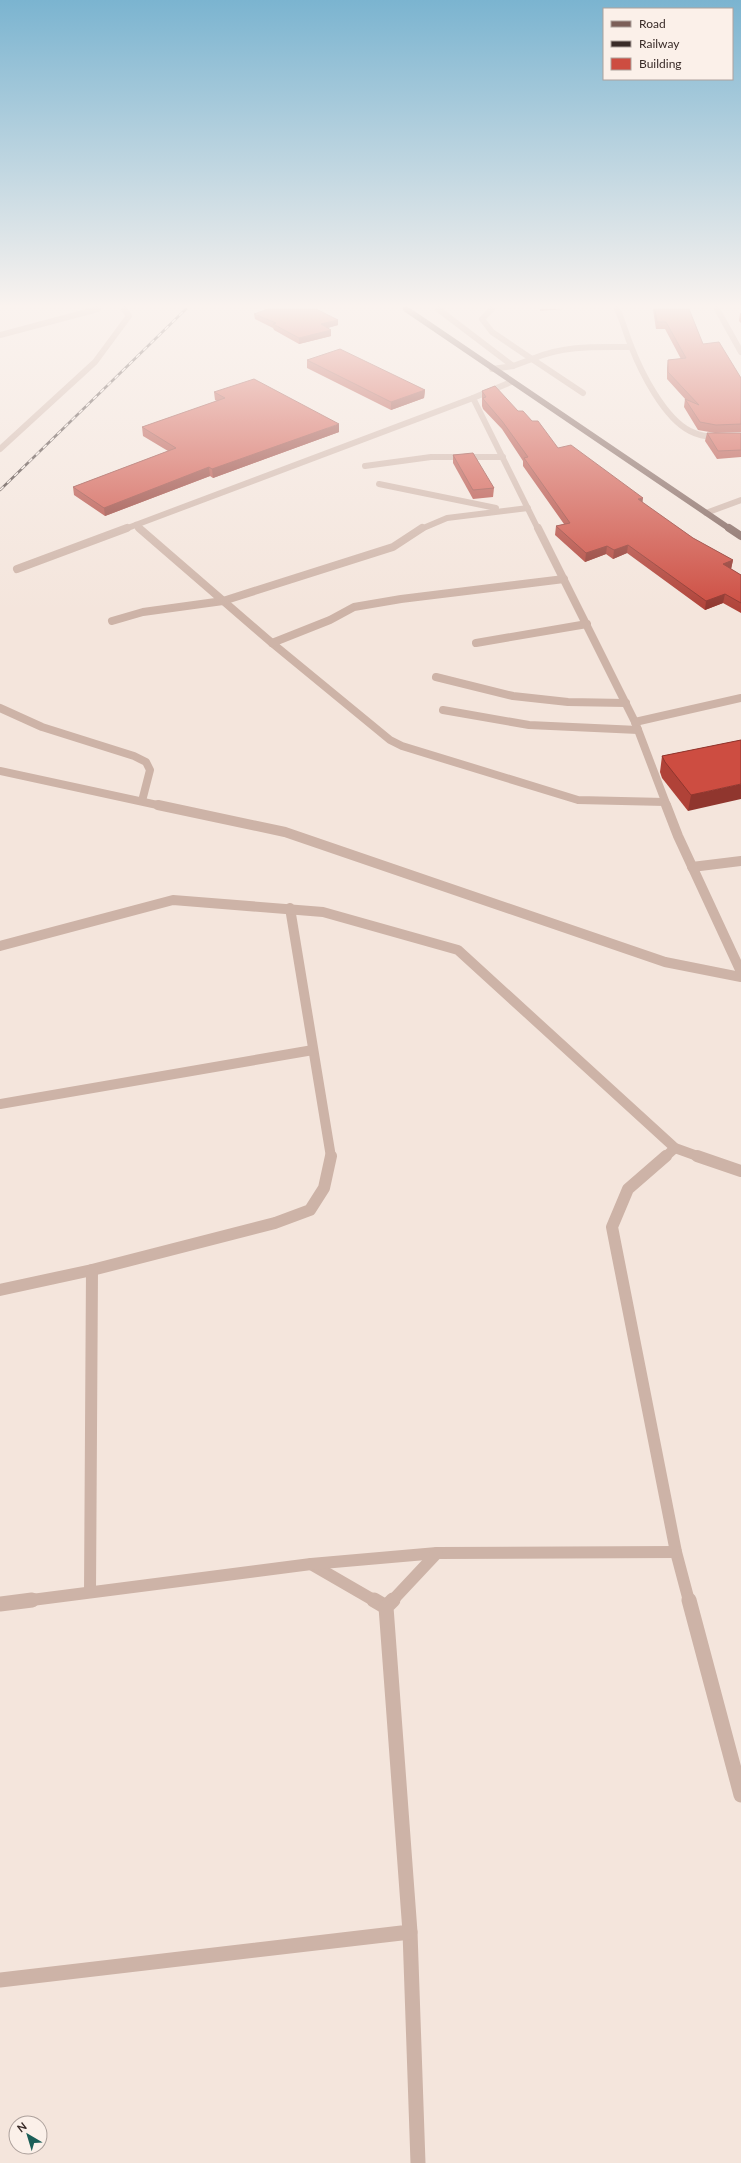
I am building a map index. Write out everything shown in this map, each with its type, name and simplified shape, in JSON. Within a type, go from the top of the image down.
[{"type":"main road","points":[[553,410],[741,536]]},
{"type":"street","points":[[0,449],[43,410]]},
{"type":"street","points":[[17,569],[441,410]]},
{"type":"street","points":[[479,410],[635,722],[665,802],[692,867],[741,972]]},
{"type":"street","points":[[668,410],[678,424],[690,431],[719,438],[741,436]]},
{"type":"street","points":[[365,466],[432,457],[503,457]]},
{"type":"street","points":[[379,484],[504,510]]},
{"type":"street","points":[[706,512],[741,500]]},
{"type":"street","points":[[112,621],[143,612],[224,601],[393,547],[425,526],[447,518],[528,508]]},
{"type":"street","points":[[136,525],[272,643],[339,697],[380,733],[402,746],[578,800],[665,802]]},
{"type":"street","points":[[272,643],[330,620],[354,607],[401,599],[564,579]]},
{"type":"street","points":[[476,643],[586,624]]},
{"type":"street","points":[[436,677],[513,696],[568,702],[626,703]]},
{"type":"street","points":[[635,722],[700,709],[741,698]]},
{"type":"street","points":[[0,708],[42,727],[134,756],[146,762],[150,770],[142,801]]},
{"type":"street","points":[[443,710],[529,726],[638,730]]},
{"type":"street","points":[[0,771],[285,832],[665,962],[741,977]]},
{"type":"street","points":[[692,867],[741,862]]},
{"type":"street","points":[[0,946],[173,900],[290,908],[323,912],[458,950],[675,1148],[741,1171]]},
{"type":"street","points":[[0,1290],[92,1270],[275,1223],[310,1210],[324,1188],[331,1157],[290,908]]},
{"type":"street","points":[[0,1104],[313,1050]]},
{"type":"street","points":[[675,1148],[628,1189],[612,1227],[676,1552],[741,1795]]},
{"type":"street","points":[[90,1592],[92,1270]]},
{"type":"street","points":[[0,1604],[311,1564],[437,1553],[676,1552]]},
{"type":"street","points":[[418,2163],[410,1932],[386,1607],[437,1553]]},
{"type":"street","points":[[311,1564],[386,1607]]},
{"type":"street","points":[[0,1980],[410,1932]]},
{"type":"building","points":[[191,410],[312,410],[339,424],[212,469],[209,467],[104,508],[73,487],[176,448],[142,427]]},
{"type":"building","points":[[493,410],[523,411],[532,421],[538,421],[558,448],[571,445],[643,498],[638,499],[693,538],[733,560],[723,564],[741,575],[741,603],[725,594],[706,601],[628,545],[614,550],[607,546],[586,553],[556,526],[570,523],[524,458],[528,457]]},
{"type":"building","points":[[692,410],[741,410],[741,424],[716,425],[700,422]]},
{"type":"building","points":[[707,433],[741,433],[741,450],[718,451]]},
{"type":"building","points":[[473,453],[494,488],[473,490],[453,455]]},
{"type":"building","points":[[741,740],[741,784],[691,795],[662,756]]},
{"type":"railway","points":[[0,490],[82,410]]}]
